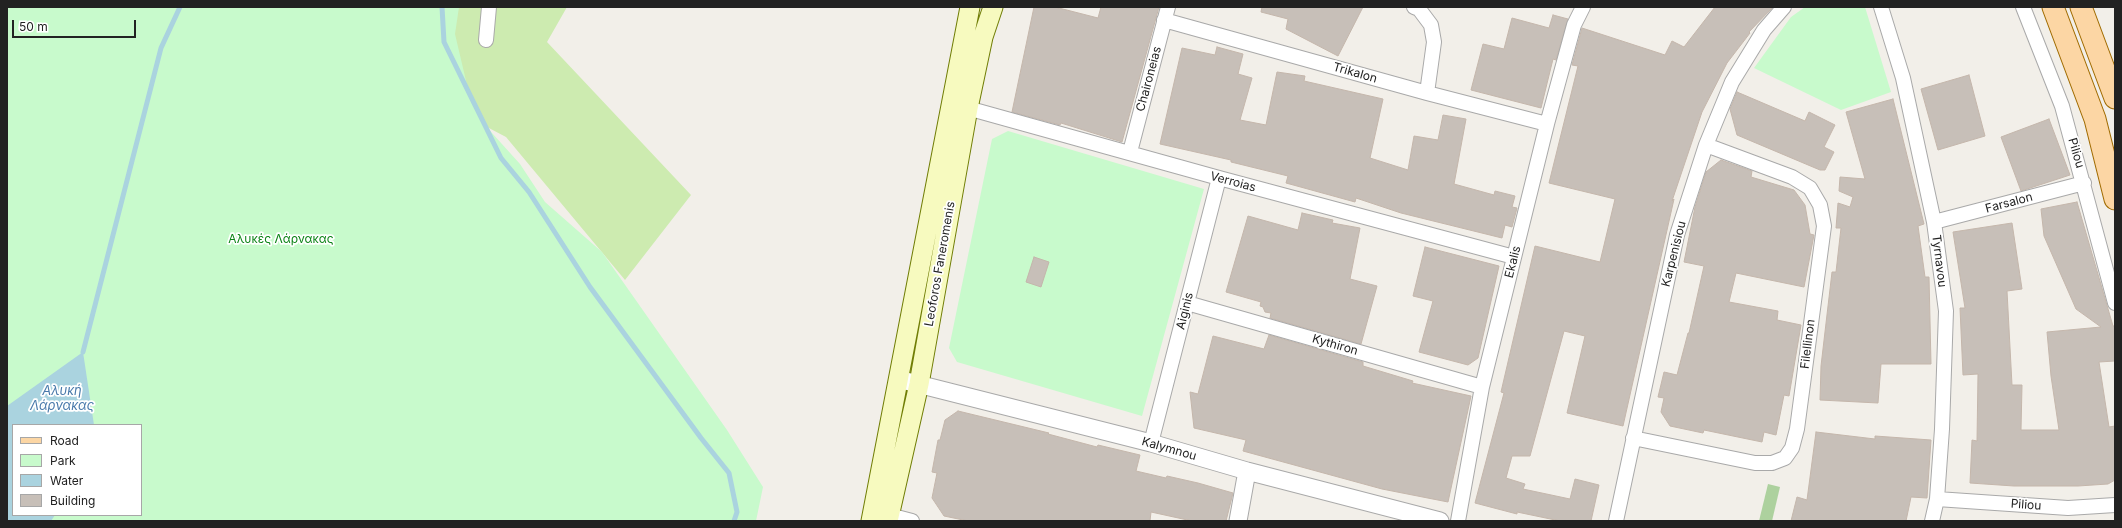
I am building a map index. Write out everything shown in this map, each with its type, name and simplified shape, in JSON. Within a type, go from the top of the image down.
[{"type":"main road","name":"Leoforos Faneromenis","points":[[889,518],[919,384],[960,106],[970,7]]},
{"type":"main road","name":"Leoforos Faneromenis","points":[[871,521],[898,379],[960,106],[993,7]]},
{"type":"main road","points":[[2053,7],[2095,119],[2115,199]]},
{"type":"main road","points":[[2081,7],[2115,98]]},
{"type":"street","points":[[486,40],[489,7]]},
{"type":"street","points":[[1414,7],[1419,10],[1431,25],[1432,31],[1433,57],[1426,93]]},
{"type":"street","name":"Ekalis","points":[[1458,521],[1482,387],[1547,124],[1574,25],[1583,7]]},
{"type":"street","name":"Karpenisiou","points":[[1616,521],[1677,234],[1706,145],[1732,82],[1764,30],[1784,7]]},
{"type":"street","name":"Tyrnavou","points":[[1881,7],[1903,78],[1934,222],[1946,311],[1942,429],[1937,499],[1932,521]]},
{"type":"street","name":"Piliou","points":[[2023,7],[2062,106],[2084,183],[2115,303]]},
{"type":"street","name":"Trikalon","points":[[1166,13],[1426,93],[1547,124]]},
{"type":"street","name":"Chaironeias","points":[[1130,152],[1166,13]]},
{"type":"street","name":"Verroias","points":[[960,106],[1130,152],[1219,178],[1514,257]]},
{"type":"street","name":"Filellinon","points":[[1633,438],[1755,463],[1772,462],[1785,458],[1792,448],[1797,429],[1824,226],[1820,206],[1810,188],[1792,177],[1706,145]]},
{"type":"street","name":"Aiginis","points":[[1151,444],[1219,178]]},
{"type":"street","name":"Farsalon","points":[[1934,222],[2084,183]]},
{"type":"street","name":"Kythiron","points":[[1187,303],[1482,387]]},
{"type":"street","name":"Kalymnou","points":[[898,379],[1151,444],[1247,471],[1440,521]]},
{"type":"street","points":[[1238,521],[1247,471]]},
{"type":"street","name":"Piliou","points":[[1937,499],[2068,508],[2115,505]]},
{"type":"street","points":[[889,518],[912,521]]},
{"type":"green space","name":"Αλυκές Λάρνακας","points":[[7,7],[459,7],[455,34],[471,102],[483,123],[520,164],[545,202],[602,252],[727,430],[763,487],[756,521],[7,521]]},
{"type":"green space","points":[[353,7],[567,7],[547,42],[691,195],[625,280],[506,137],[466,116]]},
{"type":"green space","points":[[1805,7],[1865,7],[1891,92],[1841,110],[1754,68],[1791,17]]},
{"type":"green space","points":[[1008,131],[1204,189],[1142,416],[957,362],[949,348],[992,139]]},
{"type":"green space","points":[[1768,484],[1780,487],[1772,521],[1759,521]]},
{"type":"water","name":"Αλυκή Λάρνακας","points":[[83,352],[94,424],[12,424],[12,516],[54,516],[51,521],[7,521],[7,406]]},
{"type":"building","points":[[1034,7],[1055,7],[1098,18],[1101,7],[1159,7],[1122,142],[1061,123],[1060,125],[1012,112]]},
{"type":"building","points":[[1262,7],[1363,7],[1338,56],[1286,29],[1288,19],[1261,12]]},
{"type":"building","points":[[1715,7],[1773,7],[1749,32],[1750,33],[1727,63],[1702,112],[1672,201],[1674,199],[1623,426],[1567,413],[1585,336],[1564,331],[1530,456],[1512,456],[1506,478],[1525,484],[1523,489],[1570,499],[1575,479],[1599,485],[1591,521],[1560,521],[1517,512],[1517,514],[1475,503],[1504,393],[1501,392],[1535,246],[1600,262],[1615,199],[1549,183],[1578,66],[1572,65],[1582,28],[1665,55],[1672,41],[1684,47]]},
{"type":"building","points":[[1553,15],[1568,19],[1556,60],[1553,59],[1541,108],[1471,90],[1483,44],[1504,49],[1512,18],[1549,28]]},
{"type":"building","points":[[1217,47],[1243,54],[1238,74],[1252,78],[1240,120],[1266,125],[1277,72],[1305,76],[1304,81],[1383,99],[1370,158],[1408,170],[1414,136],[1438,140],[1443,115],[1466,119],[1454,184],[1494,195],[1495,191],[1515,196],[1512,207],[1517,208],[1512,227],[1505,225],[1502,238],[1401,213],[1356,198],[1355,202],[1286,183],[1288,176],[1231,162],[1231,160],[1160,144],[1182,48],[1215,55]]},
{"type":"building","points":[[1969,75],[1985,136],[1938,150],[1921,89]]},
{"type":"building","points":[[1737,92],[1805,121],[1809,112],[1835,125],[1824,147],[1834,152],[1825,170],[1820,170],[1737,135],[1730,109]]},
{"type":"building","points":[[1893,99],[1924,224],[1918,226],[1925,277],[1929,277],[1931,364],[1881,364],[1878,403],[1820,400],[1821,366],[1832,272],[1836,272],[1841,228],[1836,228],[1838,203],[1850,207],[1853,197],[1839,191],[1840,177],[1865,179],[1846,112]]},
{"type":"building","points":[[2049,119],[2070,175],[2021,191],[2001,137]]},
{"type":"building","points":[[1721,160],[1752,171],[1751,177],[1794,190],[1805,205],[1810,234],[1814,235],[1804,287],[1736,273],[1729,302],[1778,311],[1777,320],[1801,325],[1789,396],[1784,395],[1776,435],[1764,432],[1762,442],[1704,430],[1703,433],[1670,426],[1661,412],[1664,398],[1658,397],[1664,372],[1677,375],[1689,333],[1704,266],[1684,262],[1695,207],[1706,172]]},
{"type":"building","points":[[2077,202],[2113,326],[2115,326],[2115,361],[2099,362],[2109,427],[2115,426],[2115,480],[2108,484],[2078,486],[2014,486],[1970,483],[1972,440],[1977,441],[1978,374],[1963,375],[1960,308],[1965,308],[1953,232],[2012,223],[2022,289],[2007,291],[2012,385],[2022,385],[2021,430],[2059,430],[2051,376],[2047,332],[2101,327],[2076,309],[2044,236],[2041,209]]},
{"type":"building","points":[[1302,213],[1333,220],[1332,223],[1360,228],[1350,279],[1377,286],[1361,344],[1270,318],[1271,313],[1265,312],[1263,307],[1260,306],[1261,302],[1226,292],[1248,216],[1298,230]]},
{"type":"building","points":[[1425,247],[1499,266],[1478,358],[1468,365],[1419,352],[1433,301],[1413,296]]},
{"type":"building","points":[[1034,257],[1049,262],[1041,287],[1026,282]]},
{"type":"building","points":[[1269,335],[1363,362],[1363,366],[1413,381],[1412,383],[1471,396],[1448,502],[1382,489],[1243,451],[1246,440],[1194,428],[1190,392],[1198,394],[1213,336],[1264,349]]},
{"type":"building","points":[[958,411],[1049,433],[1048,434],[1097,447],[1098,445],[1140,455],[1136,471],[1198,483],[1233,493],[1226,521],[1192,521],[1151,512],[1150,521],[968,521],[944,516],[932,498],[937,473],[932,472],[938,440],[940,440],[945,420]]},
{"type":"building","points":[[1816,432],[1875,439],[1875,436],[1931,440],[1927,498],[1911,497],[1906,521],[1791,521],[1797,497],[1807,500]]},
{"type":"waterway","points":[[83,352],[161,48],[180,7]]},
{"type":"waterway","points":[[442,7],[444,42],[501,158],[529,192],[590,287],[701,438],[729,473],[737,512],[734,521]]}]
